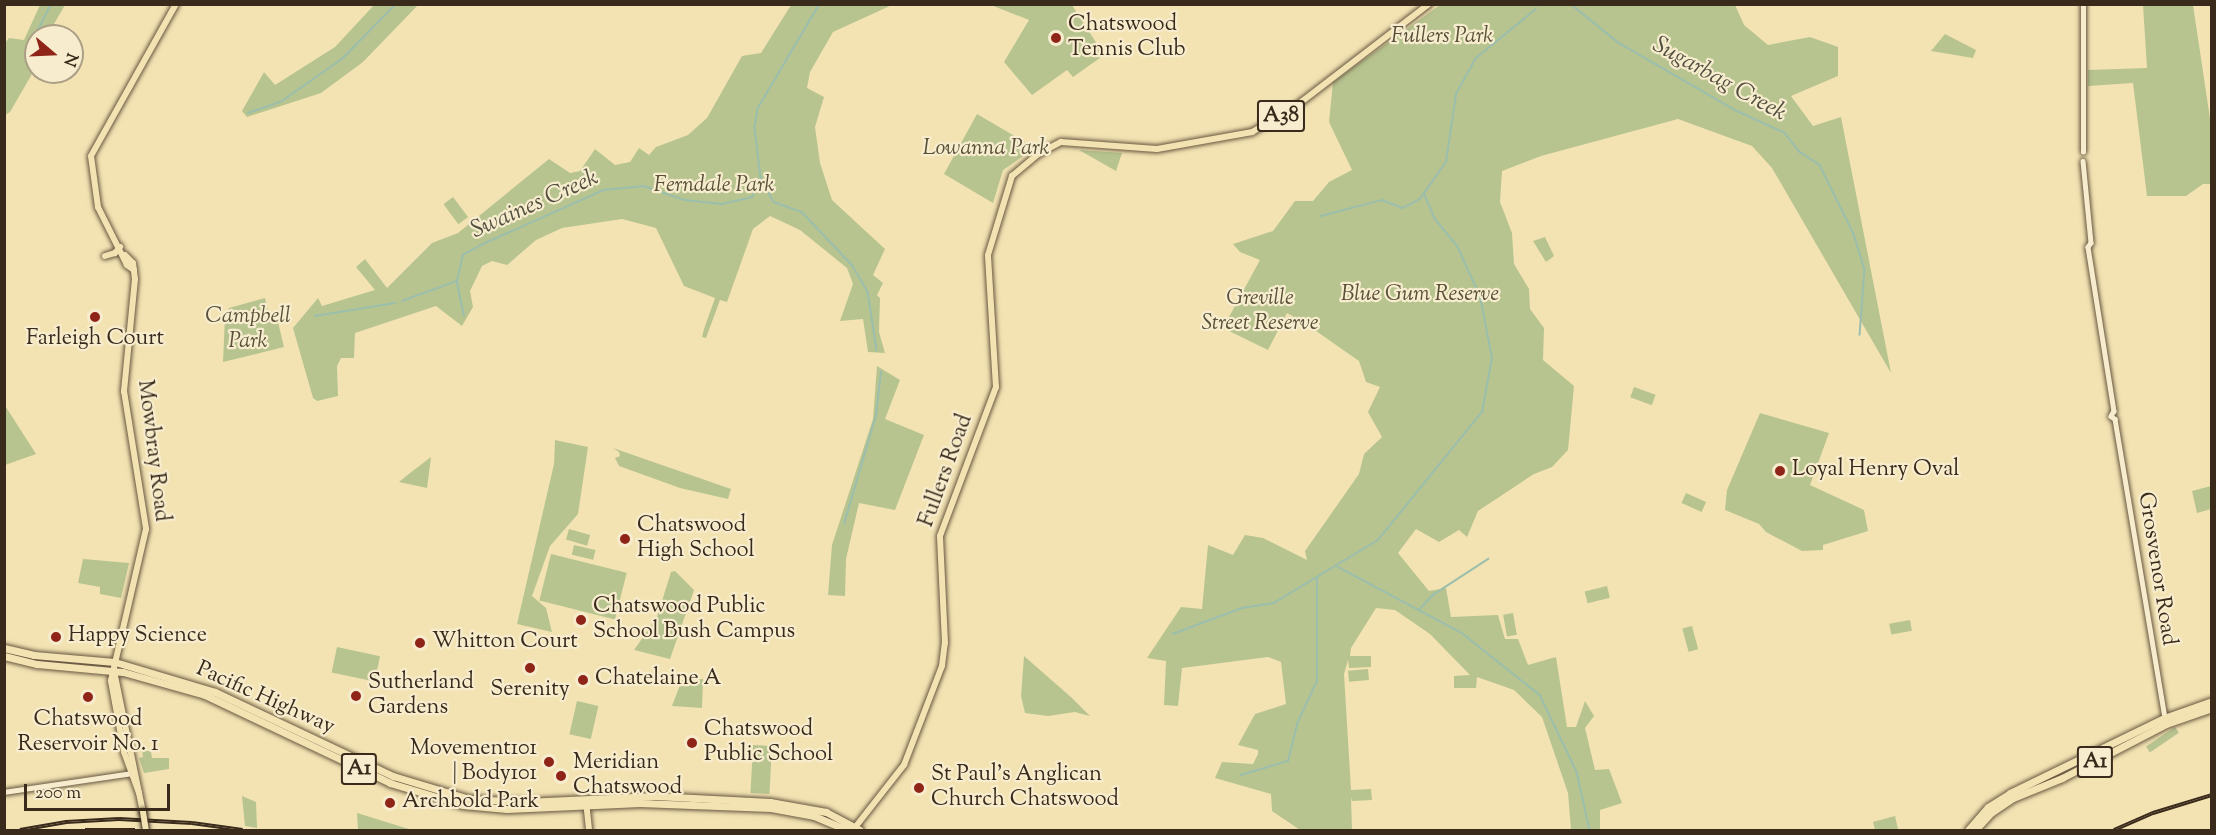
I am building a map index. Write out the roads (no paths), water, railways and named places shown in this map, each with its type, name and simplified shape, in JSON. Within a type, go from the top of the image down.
[{"type":"highway","name":"Pacific Highway","points":[[4,648],[34,655],[115,662],[226,696],[416,785],[490,802],[656,803],[776,808],[814,816],[847,831]]},
{"type":"highway","name":"Pacific Highway","points":[[4,656],[37,664],[114,670],[218,700],[360,770],[418,793],[489,808],[656,796],[771,802],[826,812],[856,829]]},
{"type":"highway","name":"A1","points":[[1968,831],[1999,799],[2211,700]]},
{"type":"highway","name":"A1","points":[[1975,831],[1992,812],[2013,798],[2062,778],[2165,721],[2211,708]]},
{"type":"main road","name":"Mowbray Road","points":[[146,831],[114,670],[146,529],[124,391],[134,270],[97,202],[91,156],[176,4]]},
{"type":"main road","name":"Fullers Road","points":[[856,829],[904,765],[941,674],[945,643],[940,536],[996,387],[988,255],[1006,189],[1022,165],[1055,144],[1068,142],[1157,148],[1252,132],[1292,109],[1429,4]]},
{"type":"main road","points":[[105,256],[116,253],[120,247]]},
{"type":"main road","points":[[586,802],[589,831]]},
{"type":"street","name":"Grosvenor Road","points":[[2083,4],[2083,152],[2087,157],[2083,161],[2091,243],[2096,247],[2091,251],[2114,411],[2119,414],[2115,418],[2165,721]]},
{"type":"street","points":[[4,792],[133,773]]},
{"type":"waterway","points":[[41,24],[51,4]]},
{"type":"waterway","points":[[248,113],[282,101],[342,59],[396,4]]},
{"type":"waterway","points":[[820,4],[758,109],[755,128],[761,178],[774,202],[802,212],[853,266],[868,292],[877,350]]},
{"type":"waterway","name":"Sugarbag Creek","points":[[1571,4],[1619,43],[1735,110],[1785,133],[1800,152],[1820,165],[1854,234],[1865,269],[1860,335]]},
{"type":"waterway","points":[[1321,216],[1382,200],[1403,208],[1420,199],[1446,162],[1456,94],[1476,58],[1536,9]]},
{"type":"waterway","name":"Swaines Creek","points":[[402,301],[457,281],[463,255],[483,244],[604,190],[644,186],[685,200],[722,204],[752,197],[761,178]]},
{"type":"waterway","points":[[1173,634],[1242,608],[1274,603],[1378,540],[1482,412],[1492,358],[1480,297],[1457,246],[1435,220],[1424,194]]},
{"type":"waterway","points":[[457,281],[464,315]]},
{"type":"waterway","name":"Swaines Creek","points":[[315,316],[395,303]]},
{"type":"waterway","points":[[844,524],[876,415],[881,372]]},
{"type":"waterway","points":[[1419,610],[1433,595],[1488,559]]},
{"type":"waterway","points":[[1338,567],[1462,633],[1540,695],[1577,772],[1590,830]]},
{"type":"waterway","points":[[1241,775],[1288,761],[1297,724],[1317,681],[1317,579]]},
{"type":"railway","points":[[2114,830],[2153,813],[2212,795]]},
{"type":"railway","points":[[20,830],[66,822],[119,819],[192,823],[243,830]]},
{"type":"railway","points":[[85,830],[135,830]]},
{"type":"place","name":"Chatswood Tennis Club","points":[[1056,38]]},
{"type":"place","name":"Farleigh Court","points":[[95,317]]},
{"type":"place","name":"Loyal Henry Oval","points":[[1780,471]]},
{"type":"place","name":"Chatswood High School","points":[[625,539]]},
{"type":"place","name":"Chatswood Public School Bush Campus","points":[[581,620]]},
{"type":"place","name":"Happy Science","points":[[56,637]]},
{"type":"place","name":"Whitton Court","points":[[420,643]]},
{"type":"place","name":"Serenity","points":[[530,668]]},
{"type":"place","name":"Chatelaine A","points":[[583,680]]},
{"type":"place","name":"Sutherland Gardens","points":[[356,696]]},
{"type":"place","name":"Chatswood Reservoir No. 1","points":[[88,697]]},
{"type":"place","name":"Chatswood Public School","points":[[692,743]]},
{"type":"place","name":"Movement101 | Body101","points":[[549,762]]},
{"type":"place","name":"Meridian Chatswood","points":[[561,776]]},
{"type":"place","name":"St Paul's Anglican Church Chatswood","points":[[919,788]]},
{"type":"place","name":"Archbold Park","points":[[390,803]]},
{"type":"park label","name":"Fullers Park","points":[[1442,38]]},
{"type":"park label","name":"Lowanna Park","points":[[986,150]]},
{"type":"park label","name":"Ferndale Park","points":[[714,187]]},
{"type":"park label","name":"Blue Gum Reserve","points":[[1420,296]]},
{"type":"park label","name":"Greville Street Reserve","points":[[1260,312]]},
{"type":"park label","name":"Campbell Park","points":[[248,330]]}]
